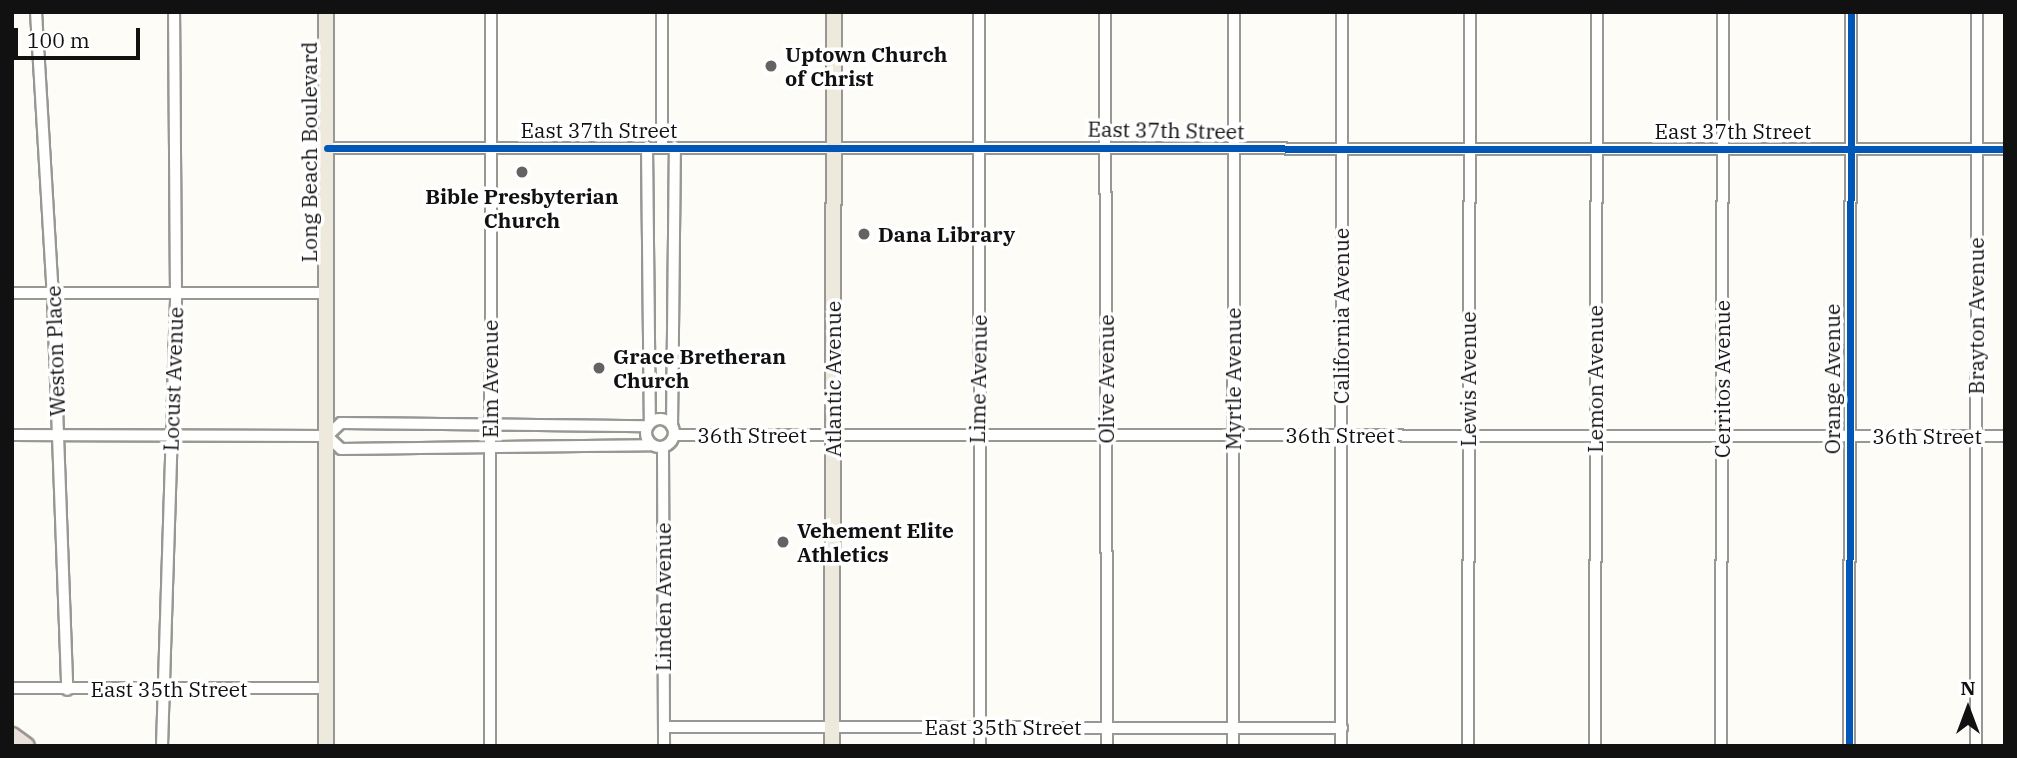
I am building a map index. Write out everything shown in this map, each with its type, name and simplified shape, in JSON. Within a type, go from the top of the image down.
[{"type":"highway","points":[[12,736],[26,746]]},
{"type":"main road","name":"Long Beach Boulevard","points":[[326,12],[326,746]]},
{"type":"main road","name":"Atlantic Avenue","points":[[832,746],[834,12]]},
{"type":"street","name":"Weston Place","points":[[36,12],[52,293],[66,690]]},
{"type":"street","name":"Locust Avenue","points":[[162,746],[176,293],[174,12]]},
{"type":"street","name":"Elm Avenue","points":[[490,746],[491,12]]},
{"type":"street","points":[[662,12],[662,146]]},
{"type":"street","name":"Lime Avenue","points":[[979,12],[977,435],[980,746]]},
{"type":"street","name":"Olive Avenue","points":[[1105,12],[1107,746]]},
{"type":"street","name":"Myrtle Avenue","points":[[1233,746],[1234,12]]},
{"type":"street","name":"California Avenue","points":[[1341,746],[1342,12]]},
{"type":"street","name":"Lewis Avenue","points":[[1468,746],[1470,12]]},
{"type":"street","name":"Lemon Avenue","points":[[1595,746],[1597,12]]},
{"type":"street","name":"Cerritos Avenue","points":[[1721,746],[1723,12]]},
{"type":"street","name":"Orange Avenue","points":[[1849,746],[1851,12]]},
{"type":"street","name":"Brayton Avenue","points":[[1976,746],[1977,12]]},
{"type":"street","points":[[12,435],[327,436],[341,423],[649,424],[648,146]]},
{"type":"street","name":"East 37th Street","points":[[327,148],[979,146],[2005,149]]},
{"type":"street","points":[[327,436],[341,449],[490,450],[657,446],[673,430],[675,147]]},
{"type":"street","points":[[12,293],[326,293]]},
{"type":"street","name":"36th Street","points":[[649,424],[664,419],[673,430],[833,435],[2005,436]]},
{"type":"street","name":"Linden Avenue","points":[[649,424],[646,438],[657,446],[664,746]]},
{"type":"street","name":"East 35th Street","points":[[12,688],[326,688]]},
{"type":"street","name":"East 35th Street","points":[[664,727],[1342,728]]},
{"type":"cycle path","points":[[1849,746],[1851,12]]},
{"type":"cycle path","points":[[327,148],[2005,149]]},
{"type":"place","name":"Uptown Church of Christ","points":[[771,66]]},
{"type":"place","name":"Bible Presbyterian Church","points":[[522,172]]},
{"type":"place","name":"Dana Library","points":[[864,234]]},
{"type":"place","name":"Grace Bretheran Church","points":[[599,368]]},
{"type":"place","name":"Vehement Elite Athletics","points":[[783,542]]}]
